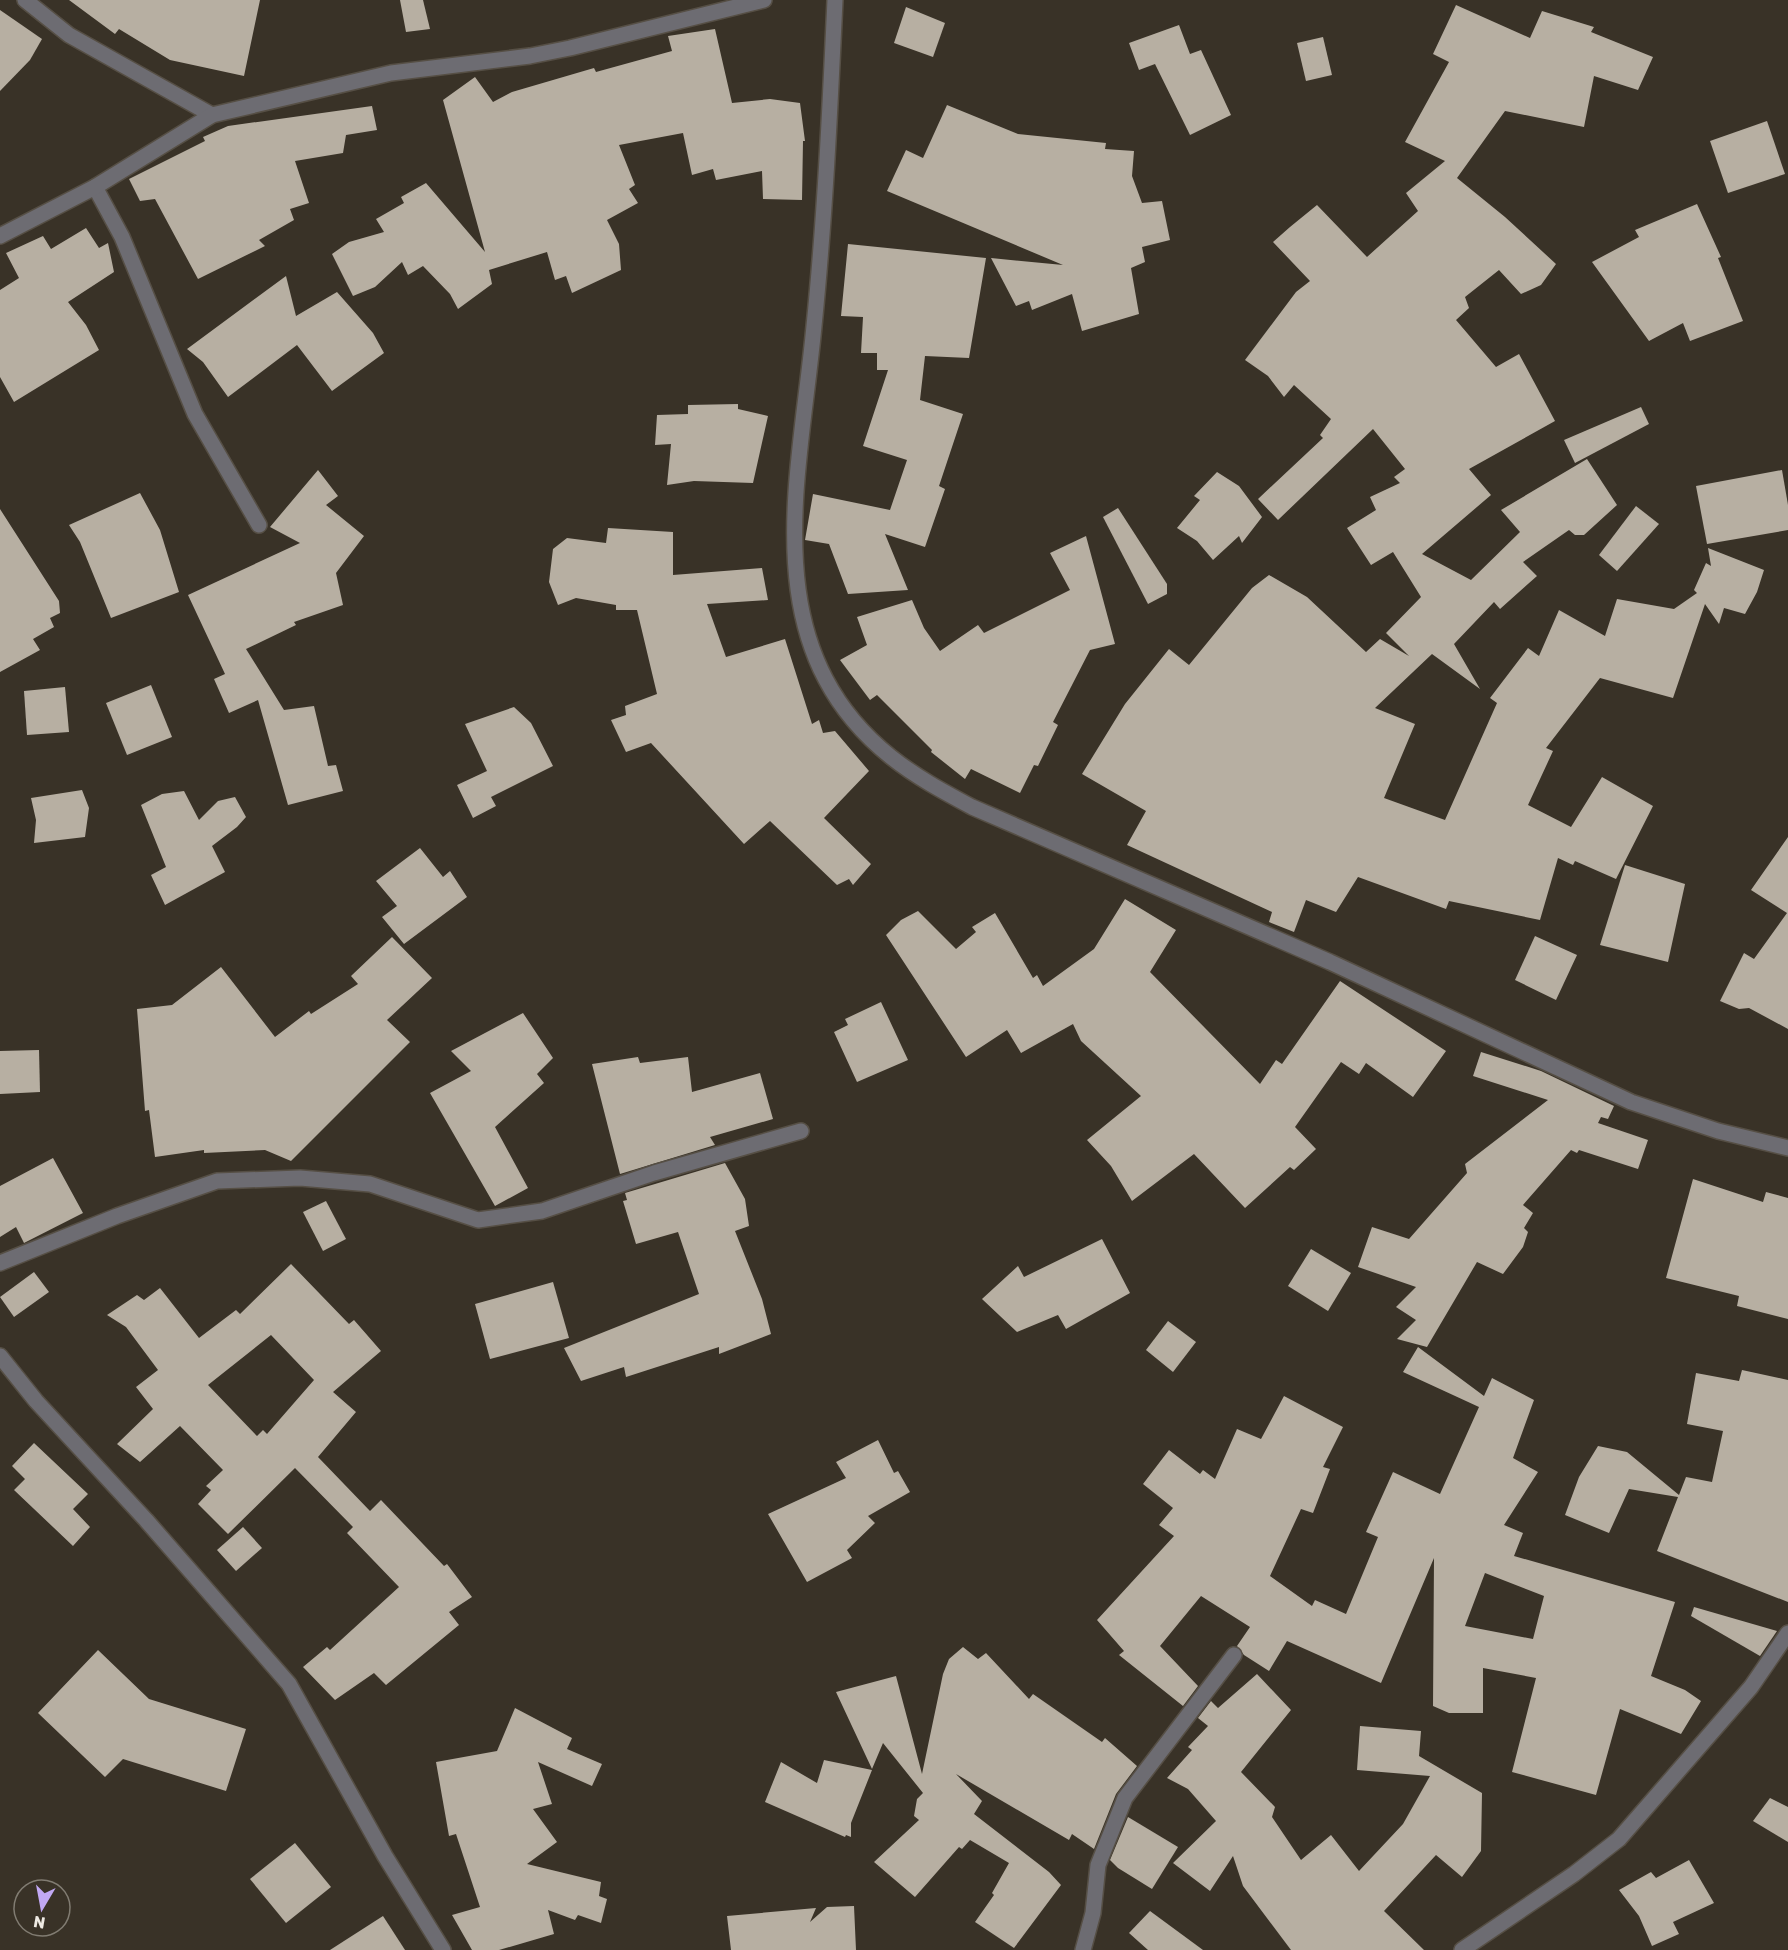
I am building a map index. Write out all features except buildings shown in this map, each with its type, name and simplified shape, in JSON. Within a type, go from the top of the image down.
[{"type":"street","points":[[25,0],[69,35],[212,115]]},
{"type":"street","points":[[0,236],[95,187],[212,115],[391,73],[530,56],[570,48],[764,0]]},
{"type":"street","points":[[835,0],[818,283],[795,491],[793,548],[798,593],[810,639],[823,674],[841,704],[855,721],[891,757],[931,785],[972,807],[1330,962],[1631,1102],[1718,1131],[1788,1148]]},
{"type":"street","points":[[95,187],[122,237],[195,414],[259,525]]},
{"type":"street","points":[[0,1263],[117,1216],[217,1181],[300,1178],[370,1184],[478,1220],[542,1211],[654,1173],[801,1131]]},
{"type":"street","points":[[0,1356],[36,1401],[146,1520],[289,1684],[385,1856],[443,1950]]},
{"type":"street","points":[[1462,1950],[1575,1874],[1619,1839],[1751,1687],[1788,1633]]},
{"type":"street","points":[[1083,1950],[1093,1913],[1098,1866],[1125,1798],[1234,1655]]}]
